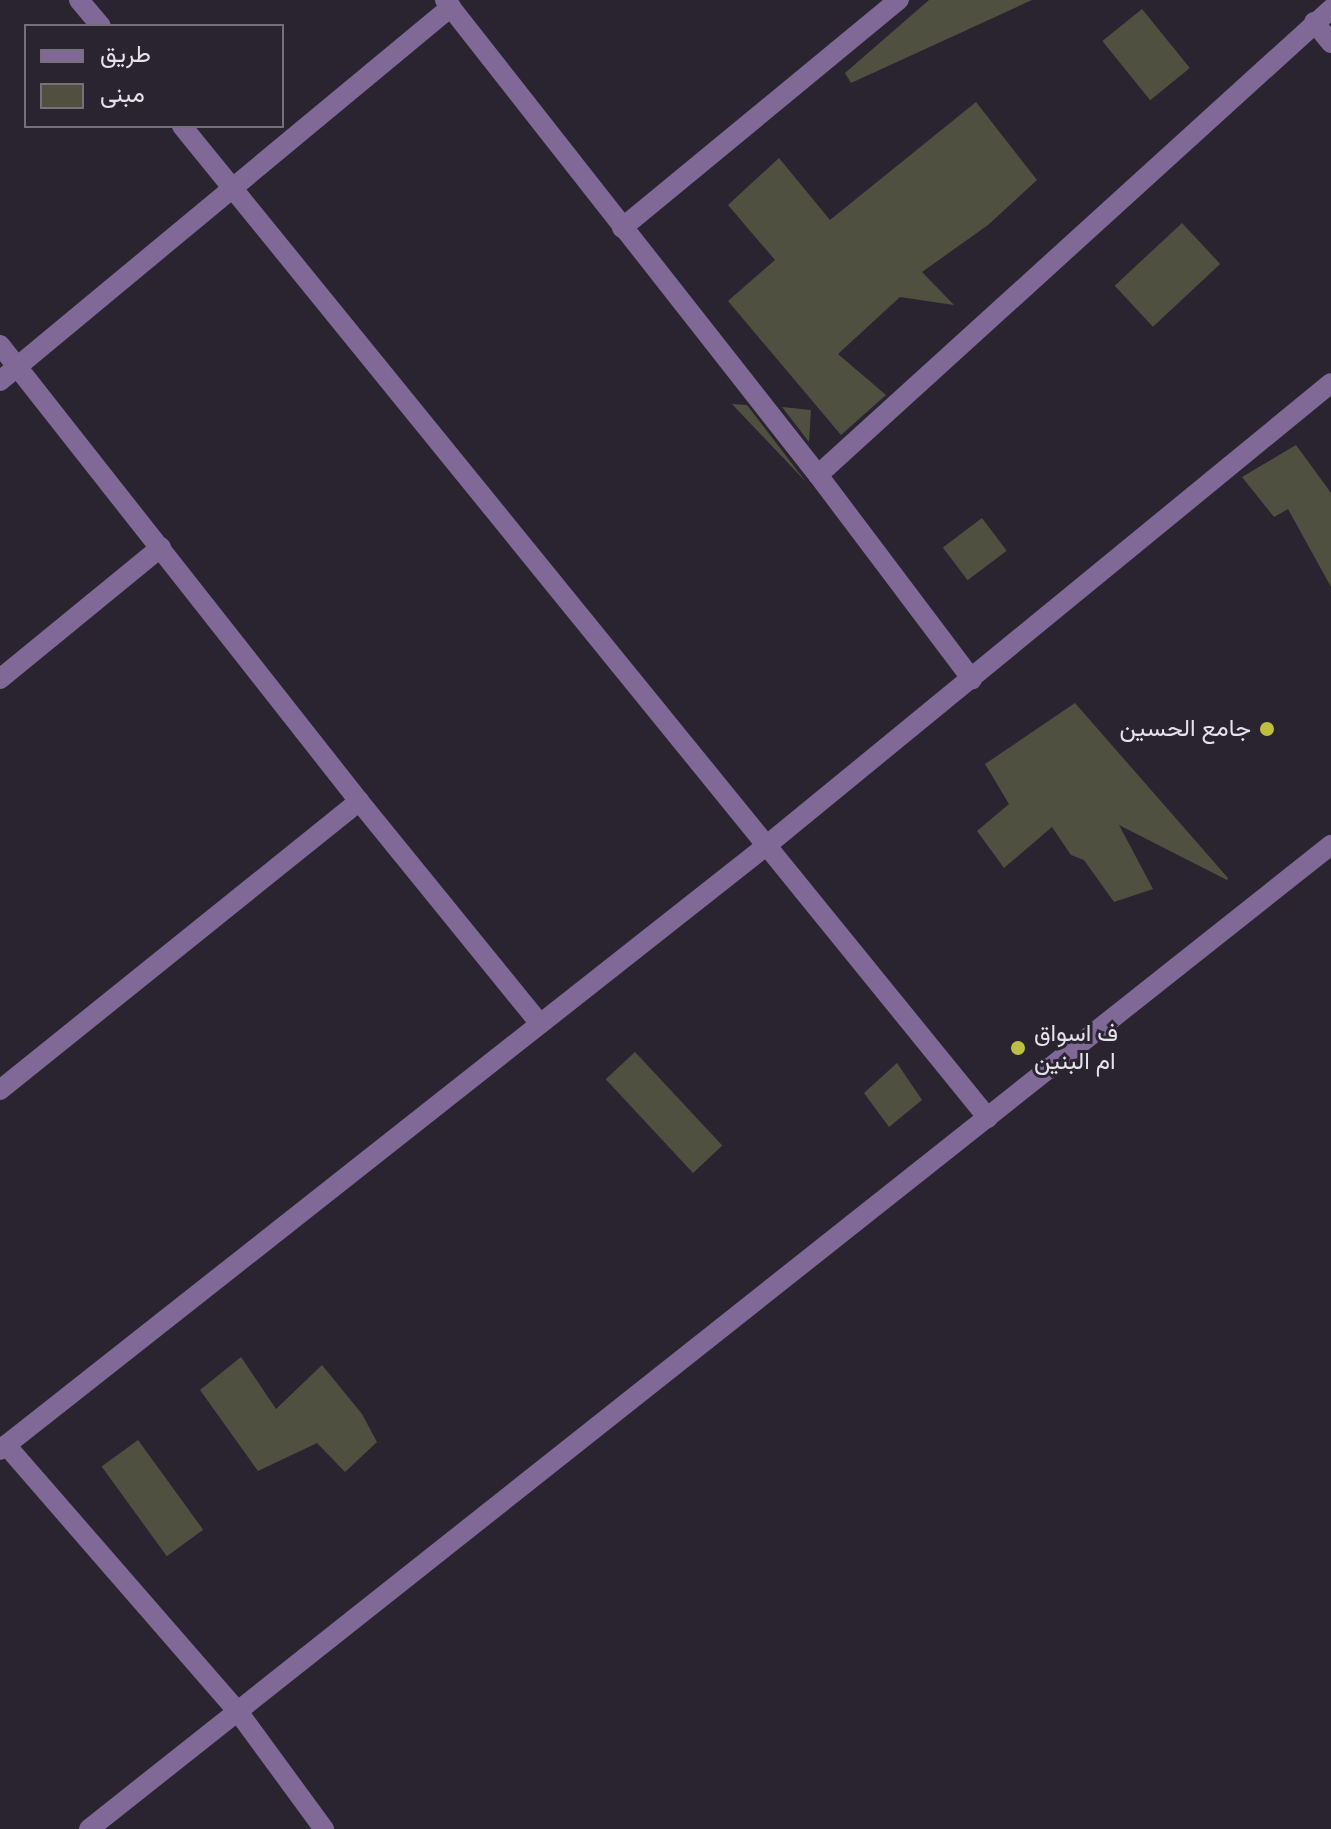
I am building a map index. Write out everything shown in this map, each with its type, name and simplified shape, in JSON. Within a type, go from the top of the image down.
[{"type":"street","points":[[79,0],[99,24]]},
{"type":"street","points":[[622,228],[899,0]]},
{"type":"street","points":[[0,381],[448,4],[818,475],[972,679]]},
{"type":"street","points":[[818,475],[1331,9]]},
{"type":"street","points":[[1314,22],[1331,43]]},
{"type":"street","points":[[184,128],[988,1118]]},
{"type":"street","points":[[0,345],[359,801],[540,1024]]},
{"type":"street","points":[[324,1829],[239,1713],[3,1448],[766,846],[1331,383]]},
{"type":"street","points":[[0,679],[161,547]]},
{"type":"street","points":[[0,1090],[359,801]]},
{"type":"street","points":[[89,1829],[1331,845]]},
{"type":"building","points":[[929,0],[1032,0],[851,83],[845,73]]},
{"type":"building","points":[[1142,9],[1190,68],[1150,100],[1102,41]]},
{"type":"building","points":[[976,102],[1037,180],[988,225],[922,272],[954,305],[900,297],[838,354],[886,395],[841,435],[728,301],[775,260],[728,205],[779,158],[830,220]]},
{"type":"building","points":[[1182,223],[1220,264],[1153,327],[1115,286]]},
{"type":"building","points":[[732,404],[747,405],[806,482]]},
{"type":"building","points":[[782,407],[811,410],[809,442]]},
{"type":"building","points":[[1296,445],[1331,493],[1331,587],[1288,509],[1274,517],[1242,477]]},
{"type":"building","points":[[982,518],[1007,551],[968,580],[943,547]]},
{"type":"building","points":[[1075,703],[1227,880],[1119,825],[1153,889],[1114,902],[1084,860],[1071,855],[1052,827],[1004,868],[977,831],[1009,804],[985,764]]},
{"type":"building","points":[[635,1052],[722,1146],[693,1173],[606,1079]]},
{"type":"building","points":[[897,1063],[922,1100],[889,1127],[864,1093]]},
{"type":"building","points":[[241,1357],[276,1409],[322,1365],[362,1414],[377,1442],[345,1472],[317,1443],[258,1471],[200,1390]]},
{"type":"building","points":[[138,1440],[203,1530],[167,1556],[102,1466]]},
{"type":"place","name":"جامع الحسين","points":[[1267,729]]},
{"type":"place","name":"ف اسواق ام البنين","points":[[1018,1048]]}]
